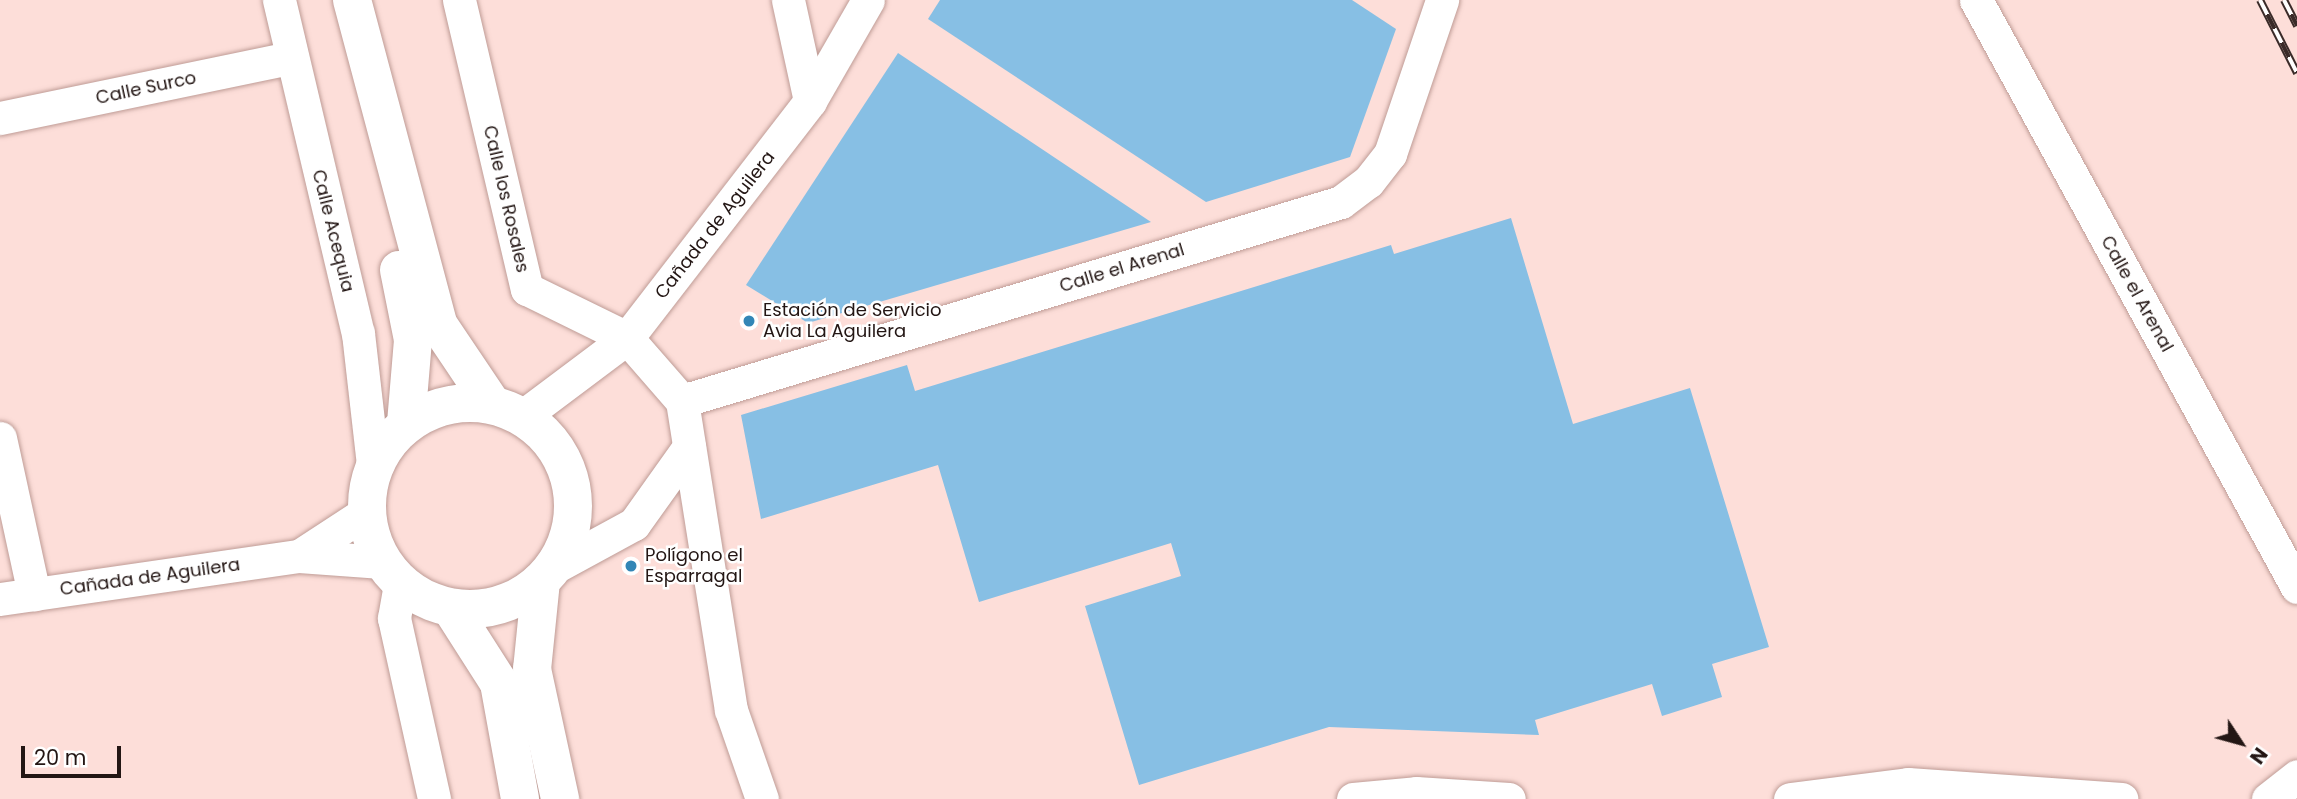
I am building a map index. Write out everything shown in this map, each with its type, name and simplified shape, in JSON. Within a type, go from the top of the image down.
[{"type":"main road","points":[[346,0],[413,340],[406,422]]},
{"type":"main road","points":[[352,0],[438,324],[507,410],[550,438],[567,468],[574,502],[569,537],[547,574],[515,599],[484,609],[451,608],[424,600],[391,573],[365,513],[373,465],[406,422],[432,408],[461,401],[507,410]]},
{"type":"main road","points":[[547,574],[532,669],[560,799]]},
{"type":"main road","points":[[451,608],[499,683],[520,799]]},
{"type":"street","name":"Calle Acequia","points":[[279,0],[358,332],[373,465]]},
{"type":"street","name":"Calle los Rosales","points":[[459,0],[527,289],[628,338]]},
{"type":"street","points":[[788,0],[810,101]]},
{"type":"street","name":"Cañada de Aguilera","points":[[507,410],[628,338],[810,101],[868,0]]},
{"type":"street","name":"Calle el Arenal","points":[[682,401],[1341,202],[1368,182],[1390,154],[1442,0]]},
{"type":"street","name":"Calle el Arenal","points":[[1976,0],[2297,587]]},
{"type":"street","name":"Calle Surco","points":[[0,118],[291,58]]},
{"type":"street","points":[[628,338],[682,401],[731,710],[762,799]]},
{"type":"street","points":[[0,438],[34,594]]},
{"type":"street","points":[[547,574],[634,524],[689,447]]},
{"type":"street","name":"Cañada de Aguilera","points":[[299,556],[365,513]]},
{"type":"street","name":"Cañada de Aguilera","points":[[0,599],[299,556],[391,573]]},
{"type":"street","points":[[391,573],[394,618],[435,799]]},
{"type":"street","points":[[2268,799],[2297,776]]},
{"type":"street","points":[[1790,799],[1908,784],[2121,799]]},
{"type":"street","points":[[1353,799],[1416,793],[1509,799]]},
{"type":"building","points":[[940,0],[1352,0],[1396,29],[1350,157],[1206,202],[928,19]]},
{"type":"building","points":[[898,53],[1151,222],[808,323],[746,285]]},
{"type":"building","points":[[1511,218],[1573,424],[1690,388],[1769,647],[1712,664],[1722,697],[1662,716],[1652,684],[1535,720],[1539,735],[1329,727],[1139,785],[1085,606],[1181,576],[1171,543],[979,602],[938,465],[761,519],[741,415],[907,365],[915,391],[1391,245],[1394,254]]},
{"type":"railway","points":[[2260,0],[2297,73]]},
{"type":"railway","points":[[2284,0],[2297,26]]},
{"type":"place","name":"Estación de Servicio Avia La Aguilera","points":[[749,321]]},
{"type":"place","name":"Polígono el Esparragal","points":[[631,566]]}]
